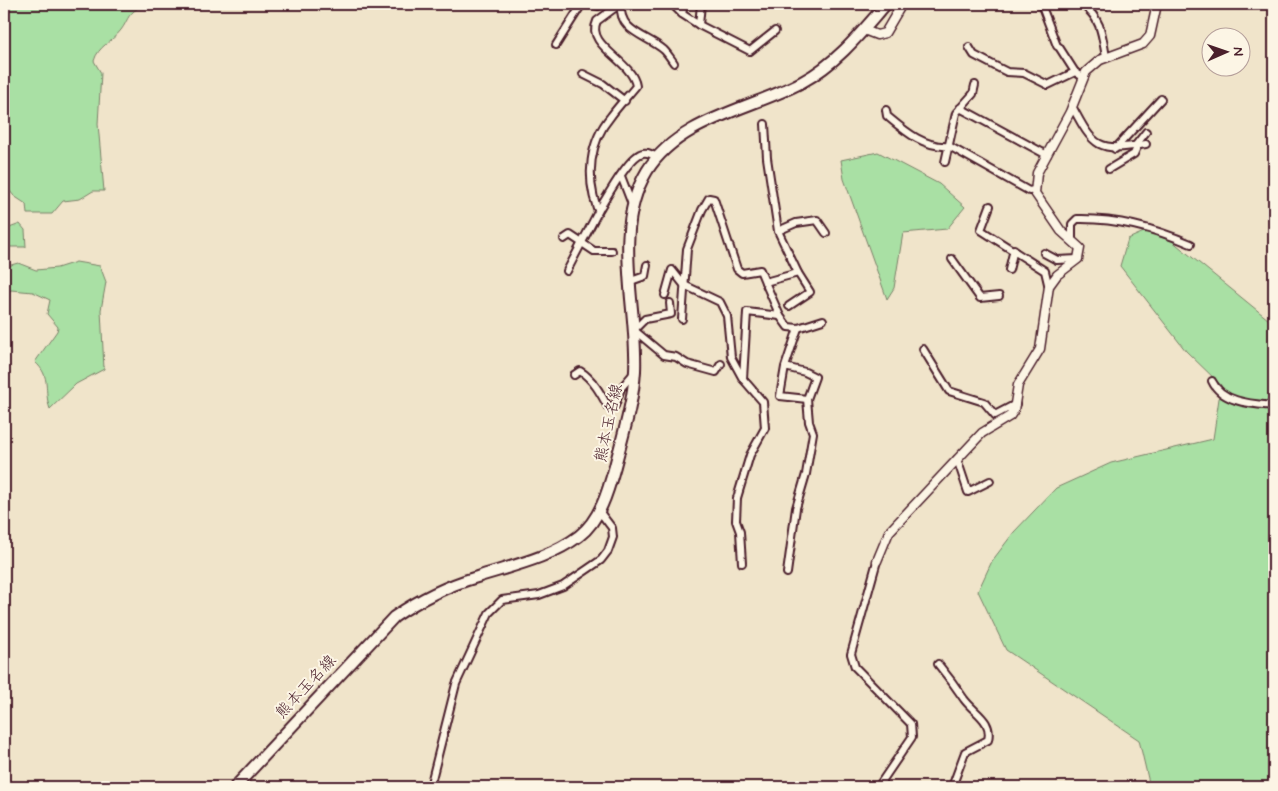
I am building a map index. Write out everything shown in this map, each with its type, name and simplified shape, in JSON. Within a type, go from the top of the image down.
[{"type":"main road","name":"熊本玉名線","points":[[235,787],[394,617],[422,598],[561,547],[581,535],[599,511],[609,487],[626,421],[634,372],[634,330],[629,234],[633,207],[642,181],[658,158],[674,143],[693,130],[802,82],[843,52],[886,4]]},
{"type":"street","points":[[556,45],[582,4]]},
{"type":"street","points":[[590,4],[598,6],[602,4]]},
{"type":"street","points":[[600,208],[597,208],[590,190],[589,175],[592,157],[610,117],[636,86],[635,78],[631,71],[597,40],[595,31],[597,21],[620,4],[623,19],[628,27],[664,50],[674,63]]},
{"type":"street","points":[[672,4],[682,14],[699,25],[750,51],[775,31]]},
{"type":"street","points":[[682,14],[684,4]]},
{"type":"street","points":[[699,25],[701,4]]},
{"type":"street","points":[[864,30],[877,35],[885,33],[902,4]]},
{"type":"street","points":[[1041,4],[1056,46],[1059,47],[1074,72],[1083,77]]},
{"type":"street","points":[[1090,4],[1084,6],[1098,20],[1106,57]]},
{"type":"street","points":[[1049,288],[1057,275],[1078,259],[1080,248],[1061,231],[1038,200],[1034,190],[1036,173],[1072,106],[1083,77],[1092,65],[1106,57],[1135,47],[1146,40],[1154,26],[1157,4]]},
{"type":"street","points":[[969,47],[974,55],[1007,72],[1024,73],[1048,85],[1074,72]]},
{"type":"street","points":[[583,74],[602,84],[625,101]]},
{"type":"street","points":[[945,162],[956,113],[973,94],[975,85]]},
{"type":"street","points":[[1115,149],[1161,99]]},
{"type":"street","points":[[1072,106],[1086,132],[1099,144],[1115,149],[1146,144]]},
{"type":"street","points":[[960,108],[1047,155]]},
{"type":"street","points":[[886,110],[887,116],[914,139],[923,139],[939,147],[949,146],[1005,179],[1029,191],[1034,190]]},
{"type":"street","points":[[764,124],[778,231],[798,273],[810,292],[789,306]]},
{"type":"street","points":[[1109,169],[1134,154],[1136,146],[1146,132]]},
{"type":"street","points":[[567,271],[583,244],[600,208],[632,160],[641,153],[649,152],[658,158]]},
{"type":"street","points":[[621,176],[633,207]]},
{"type":"street","points":[[682,319],[687,249],[702,210],[709,198],[714,199],[737,269],[742,273],[760,270],[780,316],[788,327],[798,328],[823,320]]},
{"type":"street","points":[[878,787],[912,737],[911,724],[855,667],[852,660],[851,654],[877,561],[889,532],[982,433],[1010,416],[1016,404],[1018,385],[1040,349],[1049,288],[1045,271],[1014,249],[981,230],[990,206]]},
{"type":"street","points":[[1072,240],[1072,224],[1076,219],[1096,218],[1126,222],[1191,244]]},
{"type":"street","points":[[778,231],[796,223],[817,220],[826,233]]},
{"type":"street","points":[[564,239],[570,235],[594,251],[612,250]]},
{"type":"street","points":[[1008,270],[1014,249]]},
{"type":"street","points":[[1044,252],[1057,260],[1078,259]]},
{"type":"street","points":[[952,259],[980,298],[999,296]]},
{"type":"street","points":[[631,281],[645,276],[647,264]]},
{"type":"street","points":[[665,295],[672,270],[684,285],[720,302],[727,316],[731,357],[743,379],[763,402],[765,428],[750,455],[738,498],[736,522],[740,532],[742,563]]},
{"type":"street","points":[[765,282],[798,273]]},
{"type":"street","points":[[670,303],[671,314],[645,319],[634,330],[664,355],[676,357],[686,364],[716,372],[721,364]]},
{"type":"street","points":[[743,379],[746,312],[780,316]]},
{"type":"street","points":[[798,328],[785,367],[780,396],[807,399]]},
{"type":"street","points":[[923,349],[949,391],[984,402],[995,415],[1016,404]]},
{"type":"street","points":[[785,367],[805,372],[815,377],[807,399],[809,422],[813,433],[806,474],[796,508],[787,573]]},
{"type":"street","points":[[574,375],[580,371],[584,374],[599,391],[608,407],[615,406],[621,388],[634,372]]},
{"type":"street","points":[[1212,381],[1216,389],[1233,400],[1274,406]]},
{"type":"street","points":[[957,459],[968,492],[990,481]]},
{"type":"street","points":[[430,787],[456,684],[483,623],[494,605],[502,600],[547,593],[562,586],[601,560],[608,551],[613,537],[612,528],[599,511]]},
{"type":"street","points":[[938,664],[966,701],[982,716],[989,730],[988,740],[964,752],[952,787]]},
{"type":"green space","points":[[4,4],[137,4],[138,8],[129,16],[117,34],[102,48],[94,61],[101,73],[98,124],[104,191],[93,191],[80,199],[63,201],[52,214],[27,214],[26,204],[14,196],[4,184]]},
{"type":"green space","points":[[878,152],[939,184],[965,207],[947,229],[903,233],[894,288],[887,299],[844,179],[841,160]]},
{"type":"green space","points":[[20,224],[25,230],[26,247],[4,247],[4,230]]},
{"type":"green space","points":[[1155,227],[1274,324],[1274,787],[1150,787],[1139,740],[1006,650],[978,591],[992,561],[1014,532],[1056,488],[1111,463],[1213,439],[1221,385],[1186,351],[1120,266],[1128,239]]},
{"type":"green space","points":[[76,262],[100,266],[106,282],[101,310],[104,369],[76,384],[50,409],[44,373],[35,362],[58,327],[47,314],[50,300],[33,292],[11,290],[4,296],[4,267],[18,263],[36,270],[57,268]]}]
